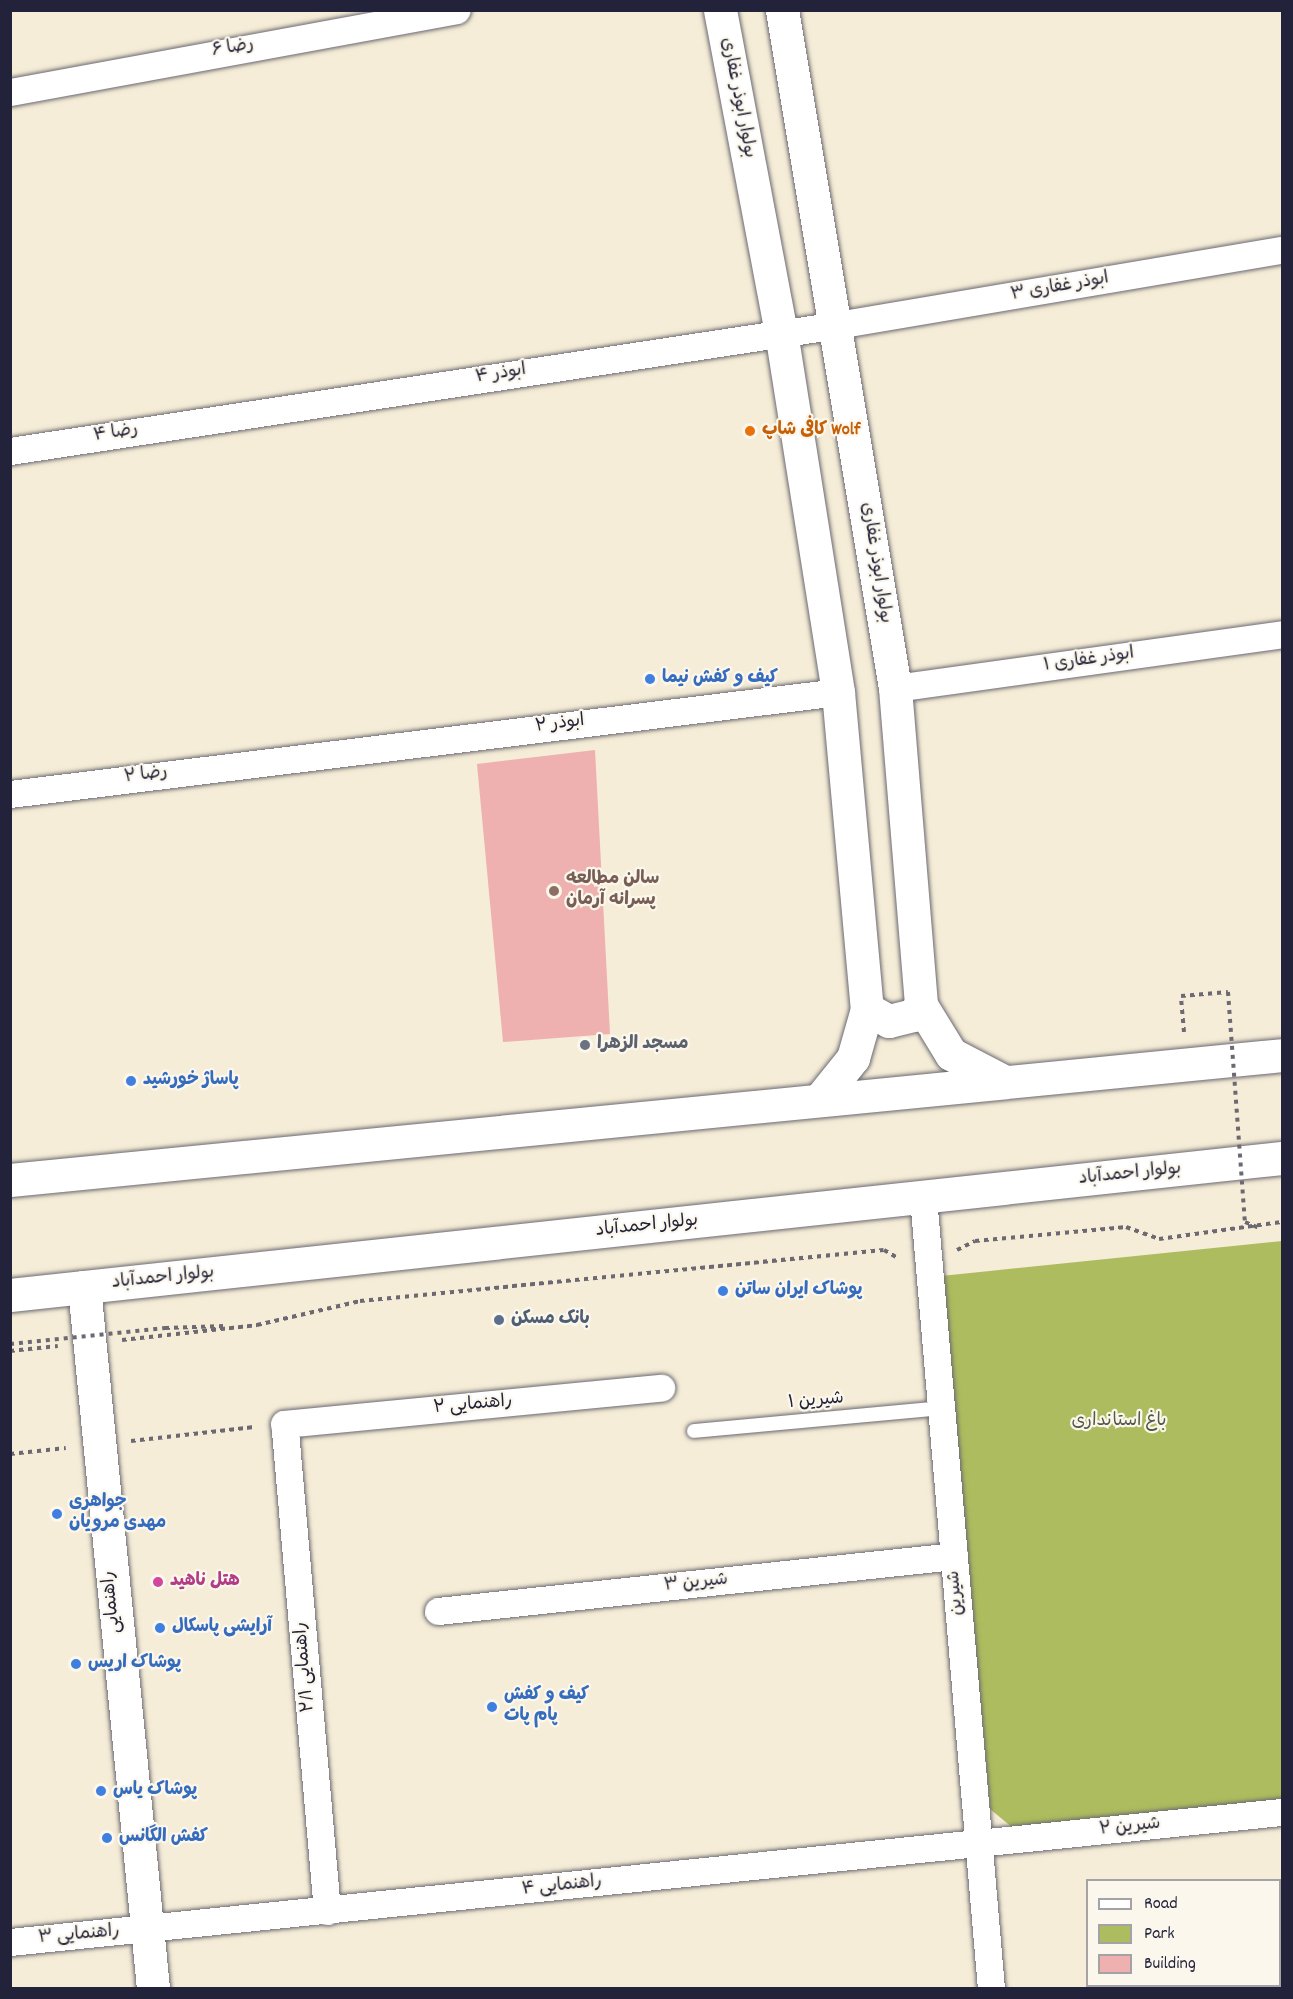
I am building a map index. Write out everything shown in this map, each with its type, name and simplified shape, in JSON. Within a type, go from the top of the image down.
[{"type":"main road","name":"بولوار ابوذر غفاری","points":[[720,10],[781,332],[838,692],[867,1009],[853,1058],[820,1099]]},
{"type":"main road","name":"بولوار ابوذر غفاری","points":[[782,10],[837,326],[895,688],[921,1005],[951,1054],[1003,1081]]},
{"type":"main road","points":[[867,1009],[877,1017],[902,1020],[921,1005]]},
{"type":"main road","points":[[10,1180],[1282,1055]]},
{"type":"main road","name":"بولوار احمدآباد","points":[[10,1295],[1282,1158]]},
{"type":"main road","name":"راهنمایی","points":[[84,1287],[97,1444],[153,1989]]},
{"type":"street","name":"رضا ۶","points":[[10,92],[457,10]]},
{"type":"street","name":"ابوذر غفاری ۳","points":[[781,332],[837,326],[1282,250]]},
{"type":"street","name":"ابوذر ۴","points":[[221,417],[781,332]]},
{"type":"street","name":"رضا ۴","points":[[10,451],[221,417]]},
{"type":"street","name":"ابوذر غفاری ۱","points":[[895,688],[1282,634]]},
{"type":"street","name":"ابوذر ۲","points":[[282,758],[838,692]]},
{"type":"street","name":"رضا ۲","points":[[10,794],[282,758]]},
{"type":"street","name":"شیرین","points":[[923,1197],[991,1989]]},
{"type":"street","name":"راهنمایی ۲","points":[[284,1424],[661,1388]]},
{"type":"street","name":"راهنمایی ۲/۱","points":[[284,1424],[327,1911]]},
{"type":"street","name":"شیرین ۳","points":[[438,1611],[954,1556]]},
{"type":"street","name":"شیرین ۲","points":[[977,1843],[1282,1812]]},
{"type":"street","name":"راهنمایی ۴","points":[[147,1929],[977,1843]]},
{"type":"street","name":"راهنمایی ۳","points":[[10,1941],[147,1929]]},
{"type":"lane","name":"شیرین ۱","points":[[694,1431],[941,1408]]},
{"type":"path","points":[[1181,996],[1228,992],[1245,1222],[1260,1228]]},
{"type":"path","points":[[10,1350],[256,1325],[384,1298],[884,1250],[905,1262],[928,1259],[975,1240],[1126,1227],[1159,1239],[1260,1228],[1282,1222]]},
{"type":"path","points":[[10,1344],[165,1328],[256,1325]]},
{"type":"path","points":[[10,1454],[284,1424]]},
{"type":"green space","name":"باغ استانداری","points":[[1282,1241],[1282,1800],[1013,1828],[990,1809],[941,1276]]},
{"type":"building","name":"سالن مطالعه پسرانه آرمان","points":[[595,750],[610,1034],[503,1042],[477,764]]},
{"type":"place","name":"کافی شاپ Wolf","points":[[750,431]]},
{"type":"place","name":"کیف و کفش نیما","points":[[650,679]]},
{"type":"place","name":"سالن مطالعه پسرانه آرمان","points":[[554,891]]},
{"type":"place","name":"مسجد الزهرا","points":[[585,1045]]},
{"type":"place","name":"پاساژ خورشید","points":[[131,1081]]},
{"type":"place","name":"پوشاک ایران ساتن","points":[[723,1291]]},
{"type":"place","name":"بانک مسکن","points":[[499,1320]]},
{"type":"place","name":"جواهری مهدی مرویان","points":[[57,1514]]},
{"type":"place","name":"هتل ناهید","points":[[158,1582]]},
{"type":"place","name":"آرایشی پاسکال","points":[[160,1628]]},
{"type":"place","name":"پوشاک اریس","points":[[76,1664]]},
{"type":"place","name":"کیف و کفش پام پات","points":[[492,1707]]},
{"type":"place","name":"پوشاک یاس","points":[[101,1791]]},
{"type":"place","name":"کفش الگانس","points":[[107,1838]]}]
